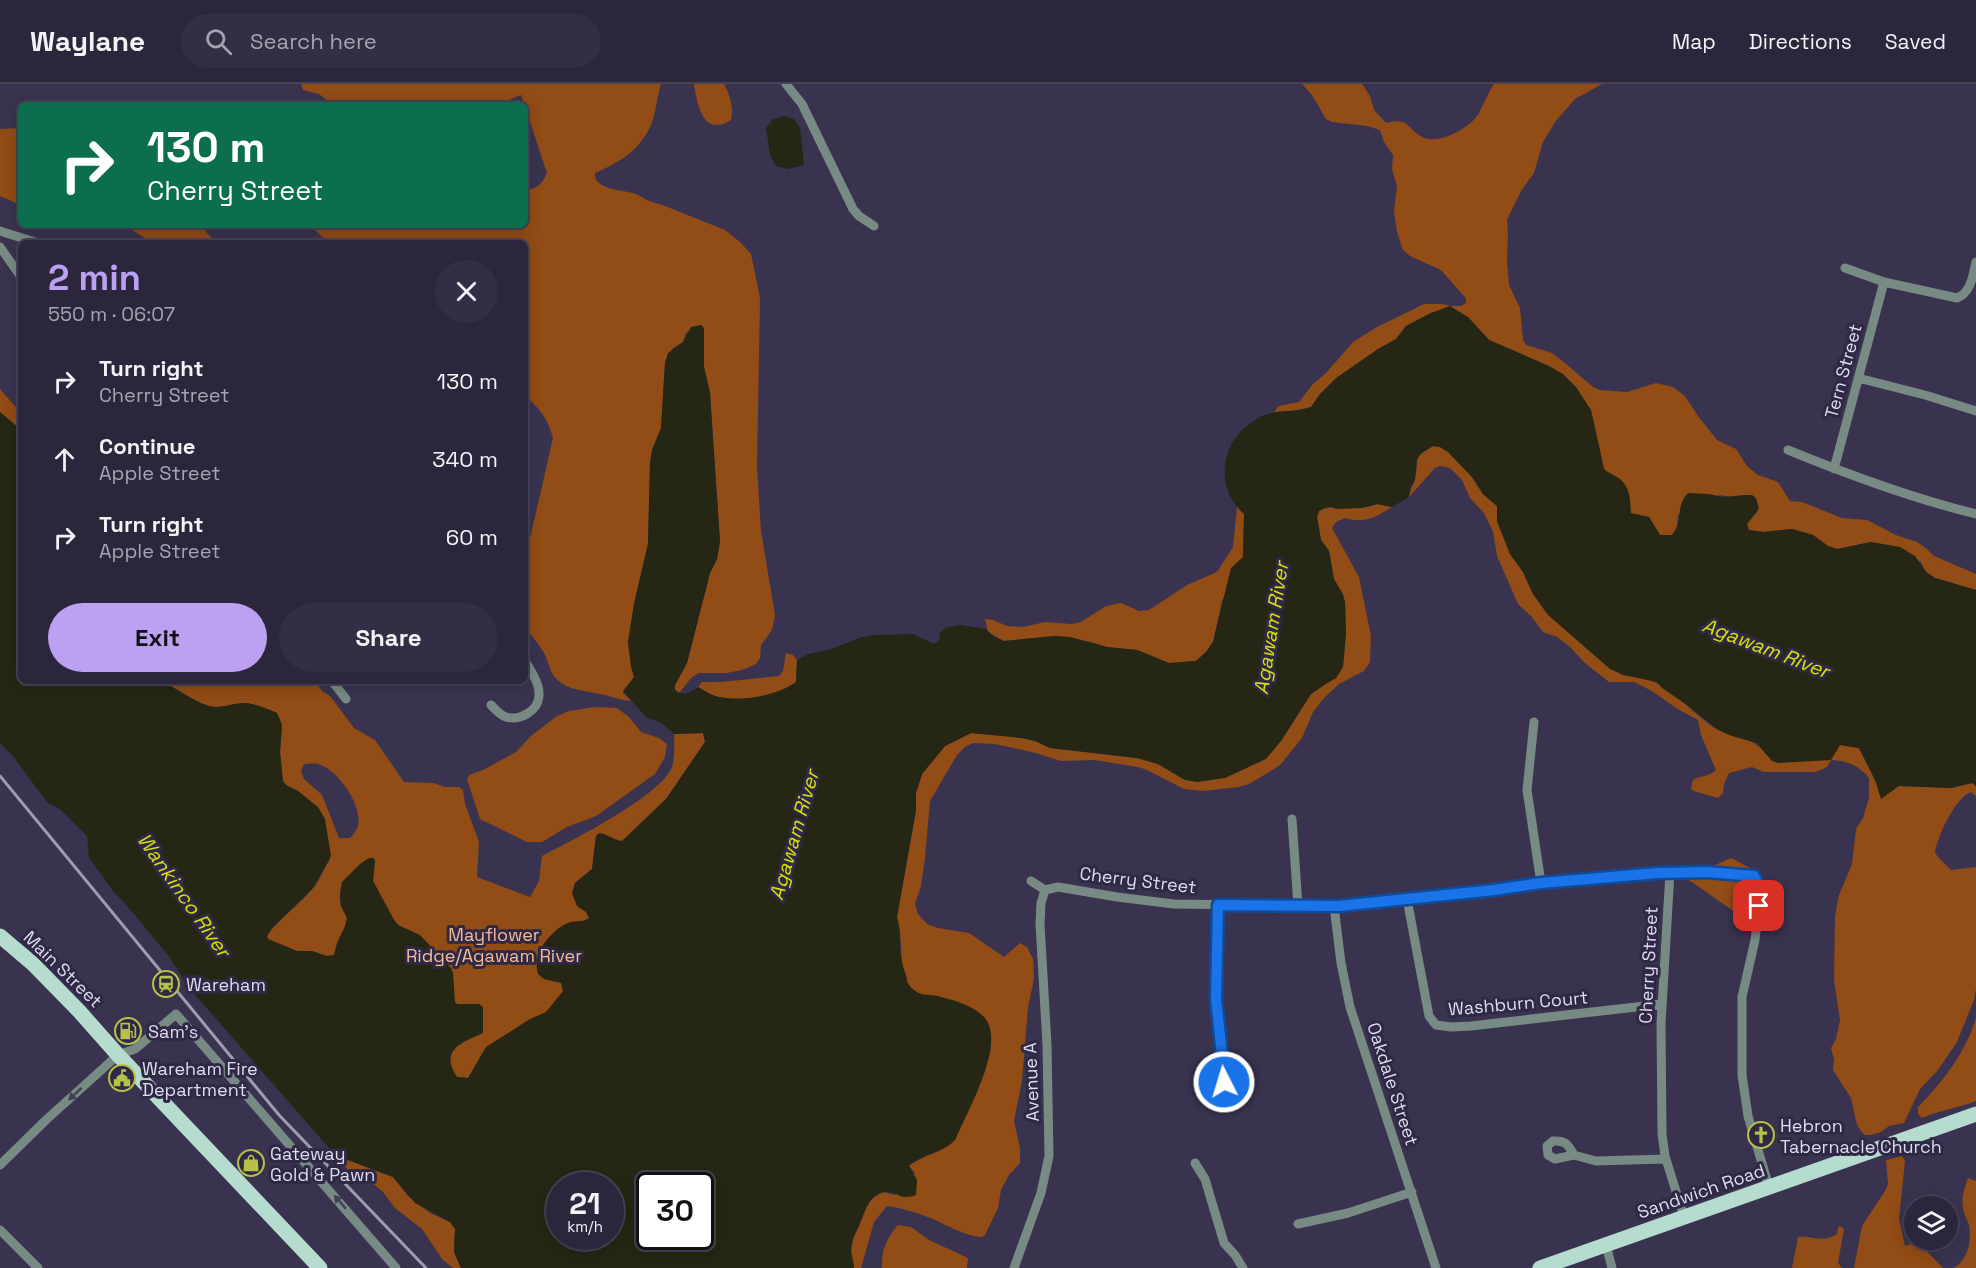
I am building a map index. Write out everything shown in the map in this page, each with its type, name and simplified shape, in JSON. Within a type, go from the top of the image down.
[{"type":"main road","name":"Main Street","points":[[0,936],[33,964],[66,997],[320,1268]]},
{"type":"main road","name":"Sandwich Road","points":[[1540,1268],[1976,1114]]},
{"type":"street","points":[[786,84],[802,104],[853,209],[874,226]]},
{"type":"street","points":[[0,231],[28,240]]},
{"type":"street","points":[[0,248],[18,273]]},
{"type":"street","points":[[1845,268],[1884,282],[1957,298],[1968,289],[1976,262]]},
{"type":"street","name":"Tern Street","points":[[1834,469],[1884,282]]},
{"type":"street","points":[[1858,378],[1976,411]]},
{"type":"street","points":[[1788,450],[1834,469],[1924,500],[1976,514]]},
{"type":"street","points":[[491,705],[505,717],[513,718],[526,715],[535,707],[539,697],[538,688],[528,667]]},
{"type":"street","points":[[334,684],[346,699]]},
{"type":"street","points":[[1534,722],[1527,790],[1541,883]]},
{"type":"street","points":[[1292,819],[1298,906]]},
{"type":"street","points":[[1670,872],[1741,874],[1754,876],[1756,881],[1758,915],[1742,997],[1742,1075],[1752,1134],[1769,1187]]},
{"type":"street","name":"Cherry Street","points":[[1045,890],[1058,887],[1149,902],[1334,906],[1541,883],[1670,872],[1662,1004],[1662,1134],[1666,1159],[1684,1217]]},
{"type":"street","points":[[1031,881],[1045,890]]},
{"type":"street","name":"Avenue A","points":[[1014,1268],[1041,1193],[1049,1156],[1047,1045],[1040,924],[1041,903],[1045,890]]},
{"type":"street","name":"Washburn Court","points":[[1407,899],[1429,1016],[1436,1025],[1471,1026],[1662,1004]]},
{"type":"street","points":[[1218,905],[1216,999],[1222,1055]]},
{"type":"street","name":"Oakdale Street","points":[[1334,906],[1338,948],[1348,1000],[1436,1268]]},
{"type":"street","points":[[0,1165],[118,1054],[135,1049],[176,1014],[396,1268]]},
{"type":"street","points":[[1574,1155],[1596,1161],[1666,1159]]},
{"type":"street","points":[[1195,1163],[1205,1179],[1224,1243],[1243,1268]]},
{"type":"street","points":[[1298,1224],[1348,1213],[1412,1192]]},
{"type":"street","points":[[0,1230],[38,1268]]},
{"type":"street","points":[[1606,1245],[1612,1268]]},
{"type":"green space","points":[[301,84],[661,84],[653,120],[641,142],[628,155],[595,173],[595,177],[606,187],[636,194],[725,230],[751,254],[760,298],[757,467],[761,531],[775,615],[772,630],[761,645],[760,658],[756,664],[727,673],[699,673],[692,677],[679,693],[675,690],[675,685],[687,663],[720,542],[710,393],[704,367],[704,328],[701,325],[686,333],[683,342],[673,348],[665,363],[661,428],[652,450],[650,463],[648,544],[628,642],[634,677],[623,693],[631,701],[574,689],[557,680],[553,675],[542,649],[528,631],[528,541],[553,438],[542,414],[528,398],[528,240],[328,240],[314,228],[528,228],[528,189],[539,185],[547,173],[528,116],[528,102],[523,102],[521,95],[505,102],[329,102],[319,94],[303,90]]},
{"type":"green space","points":[[694,84],[724,84],[731,102],[731,120],[714,125],[708,122],[697,101]]},
{"type":"green space","points":[[1302,84],[1362,84],[1370,96],[1374,110],[1386,123],[1404,122],[1422,137],[1437,139],[1454,134],[1469,124],[1479,113],[1494,84],[1602,84],[1575,99],[1555,122],[1543,142],[1534,173],[1521,191],[1507,220],[1509,285],[1520,308],[1523,340],[1526,345],[1552,353],[1593,387],[1600,390],[1627,392],[1656,383],[1673,387],[1685,396],[1717,440],[1736,449],[1747,466],[1758,475],[1778,482],[1790,501],[1802,502],[1842,518],[1867,520],[1896,535],[1917,542],[1934,556],[1976,574],[1976,590],[1935,578],[1926,572],[1921,562],[1871,542],[1838,549],[1828,546],[1813,535],[1792,529],[1763,532],[1749,530],[1747,524],[1758,511],[1745,495],[1732,497],[1720,495],[1678,515],[1677,526],[1672,535],[1660,535],[1649,517],[1631,514],[1620,479],[1604,469],[1591,410],[1549,366],[1489,340],[1468,317],[1446,309],[1431,313],[1406,326],[1396,339],[1378,349],[1320,394],[1311,407],[1274,412],[1279,406],[1299,402],[1353,342],[1377,327],[1424,304],[1461,306],[1466,303],[1466,298],[1441,270],[1410,256],[1403,250],[1394,211],[1397,186],[1392,169],[1393,155],[1384,142],[1380,130],[1326,119],[1312,95]]},
{"type":"green space","points":[[18,128],[18,204],[0,196],[0,129]]},
{"type":"green space","points":[[128,228],[203,228],[213,240],[149,240]]},
{"type":"green space","points":[[0,389],[18,410],[18,427],[0,412]]},
{"type":"green space","points":[[1433,446],[1448,452],[1472,477],[1483,494],[1497,506],[1497,521],[1510,554],[1523,572],[1533,594],[1646,679],[1665,688],[1718,730],[1757,745],[1766,755],[1836,752],[1840,745],[1859,748],[1880,796],[1899,786],[1951,788],[1972,783],[1976,786],[1976,796],[1971,792],[1953,809],[1943,827],[1935,852],[1951,870],[1976,867],[1976,989],[1974,1000],[1957,1042],[1938,1070],[1920,1089],[1904,1123],[1889,1126],[1881,1132],[1865,1135],[1857,1125],[1851,1098],[1833,1070],[1834,1059],[1831,1048],[1836,1039],[1840,1020],[1834,980],[1835,916],[1839,895],[1852,864],[1856,829],[1863,818],[1869,798],[1869,778],[1852,764],[1831,760],[1827,767],[1816,772],[1764,772],[1752,767],[1729,773],[1723,793],[1718,798],[1693,791],[1691,788],[1693,780],[1716,770],[1701,735],[1698,720],[1634,682],[1609,682],[1585,663],[1569,646],[1557,637],[1543,632],[1518,604],[1497,556],[1493,532],[1484,513],[1470,498],[1462,480],[1450,468],[1440,466],[1435,468],[1409,497],[1418,459]]},
{"type":"green space","points":[[1377,504],[1392,507],[1364,520],[1345,518],[1336,522],[1332,528],[1359,577],[1371,636],[1370,662],[1364,671],[1339,684],[1324,698],[1313,712],[1302,738],[1281,764],[1249,784],[1203,791],[1184,789],[1138,767],[1094,760],[1061,761],[995,744],[973,743],[957,755],[930,801],[921,886],[915,904],[918,914],[927,924],[969,933],[1004,957],[1020,943],[1027,947],[1033,959],[1034,979],[1028,1007],[1022,1081],[1014,1121],[1020,1148],[1020,1163],[1009,1175],[1001,1190],[998,1208],[982,1237],[963,1233],[916,1213],[887,1206],[874,1222],[861,1268],[854,1268],[851,1253],[854,1234],[868,1204],[883,1192],[895,1195],[915,1173],[909,1166],[945,1148],[955,1140],[983,1076],[991,1050],[930,997],[910,987],[902,962],[897,917],[916,810],[916,793],[922,774],[945,746],[971,733],[1022,738],[1050,748],[1137,758],[1158,764],[1185,780],[1281,741],[1311,694],[1336,678],[1343,667],[1346,633],[1345,602],[1334,579],[1329,551],[1321,540],[1317,517],[1319,511],[1332,507],[1362,508]]},
{"type":"green space","points":[[1237,507],[1244,514],[1243,557],[1222,601],[1213,642],[1196,661],[1169,663],[1137,650],[1107,647],[1055,636],[1004,641],[988,632],[985,619],[1007,626],[1023,627],[1045,622],[1072,624],[1081,622],[1106,606],[1121,603],[1139,611],[1149,610],[1187,585],[1217,572],[1233,547]]},
{"type":"green space","points":[[786,653],[793,655],[797,660],[796,682],[778,691],[757,697],[734,699],[715,696],[698,687],[702,682],[779,676],[783,671]]},
{"type":"green space","name":"Mayflower Ridge/Agawam River","points":[[166,684],[316,684],[330,696],[354,728],[375,740],[404,782],[433,783],[445,787],[459,787],[463,790],[465,804],[479,842],[477,877],[530,897],[539,881],[542,856],[634,804],[665,778],[673,763],[674,734],[703,733],[705,742],[666,799],[621,842],[605,834],[596,836],[592,869],[575,883],[577,906],[586,911],[590,918],[570,922],[576,993],[468,1078],[457,1077],[450,1061],[454,1049],[481,1034],[471,1004],[454,1002],[454,986],[394,920],[373,881],[375,860],[342,882],[340,903],[347,919],[334,955],[297,951],[268,939],[267,936],[272,930],[318,882],[330,860],[298,791],[283,781],[280,752],[282,725],[277,713],[247,703],[217,707],[196,701]],"holes":[[[304,764],[326,767],[333,773],[353,799],[359,818],[357,828],[350,838],[339,838],[322,795],[304,779],[301,771]]]},
{"type":"green space","points":[[595,707],[617,708],[629,717],[641,732],[659,738],[667,744],[665,757],[655,774],[596,816],[567,827],[542,842],[527,842],[480,819],[467,779],[469,775],[516,752],[531,736],[557,716],[569,711]]},
{"type":"green space","points":[[1731,858],[1758,872],[1752,924],[1686,878]]},
{"type":"green space","points":[[1976,1018],[1976,1101],[1922,1118],[1918,1114],[1918,1107],[1936,1088],[1960,1055]]},
{"type":"green space","points":[[1902,1156],[1905,1161],[1899,1219],[1904,1250],[1926,1250],[1943,1268],[1854,1268],[1862,1226],[1888,1184],[1886,1160]]},
{"type":"green space","points":[[340,1157],[393,1177],[408,1196],[430,1213],[450,1222],[455,1229],[454,1252],[461,1268],[453,1268],[442,1259],[422,1229],[395,1208],[383,1192],[370,1181],[347,1169]]},
{"type":"green space","points":[[1968,1178],[1976,1181],[1976,1268],[1954,1268],[1963,1260],[1969,1244],[1969,1225],[1963,1203]]},
{"type":"green space","points":[[898,1225],[911,1227],[929,1240],[966,1257],[968,1259],[967,1268],[882,1268],[886,1245]]},
{"type":"green space","points":[[1840,1226],[1844,1229],[1838,1263],[1842,1268],[1792,1268],[1798,1237],[1822,1239],[1831,1237],[1837,1234]]},
{"type":"water","points":[[784,116],[794,119],[800,128],[804,165],[788,169],[776,166],[770,155],[766,128],[773,119]]},
{"type":"water","points":[[1450,306],[1468,317],[1489,340],[1563,374],[1576,387],[1591,410],[1604,469],[1619,478],[1627,487],[1631,513],[1649,517],[1660,535],[1672,535],[1675,531],[1684,498],[1688,493],[1724,497],[1752,495],[1756,498],[1759,508],[1747,524],[1749,530],[1763,532],[1792,529],[1813,535],[1828,546],[1837,549],[1871,542],[1900,547],[1915,556],[1926,572],[1935,578],[1976,590],[1976,786],[1972,783],[1951,788],[1899,786],[1881,799],[1875,779],[1859,748],[1840,745],[1831,760],[1778,763],[1772,761],[1757,743],[1717,729],[1657,682],[1623,675],[1610,669],[1548,615],[1510,554],[1497,521],[1497,506],[1483,494],[1472,477],[1448,452],[1433,446],[1420,454],[1417,459],[1415,480],[1410,488],[1409,497],[1392,507],[1377,504],[1361,508],[1326,507],[1319,511],[1317,517],[1321,540],[1329,551],[1334,579],[1345,602],[1346,633],[1343,667],[1336,678],[1311,694],[1281,741],[1266,759],[1225,778],[1197,782],[1185,780],[1158,764],[1137,758],[1050,748],[1022,738],[971,733],[945,746],[922,774],[916,793],[916,810],[897,917],[902,963],[907,982],[916,992],[958,1002],[983,1016],[990,1027],[991,1042],[983,1077],[955,1140],[945,1148],[909,1166],[917,1180],[916,1195],[906,1197],[885,1192],[870,1201],[851,1245],[854,1268],[461,1268],[454,1252],[455,1229],[450,1222],[415,1203],[393,1177],[340,1157],[329,1148],[190,989],[168,955],[113,891],[89,858],[87,836],[61,810],[47,802],[12,755],[0,743],[0,412],[18,427],[18,684],[166,684],[209,706],[247,703],[277,713],[282,725],[280,752],[283,781],[318,807],[325,819],[331,856],[314,887],[272,928],[267,936],[268,939],[297,951],[334,955],[347,918],[341,906],[342,882],[360,864],[373,858],[375,860],[373,881],[394,920],[398,925],[420,935],[451,968],[457,1004],[479,1004],[483,1007],[483,1033],[455,1048],[452,1054],[452,1068],[457,1077],[468,1078],[486,1047],[530,1019],[546,1012],[563,991],[561,983],[544,979],[538,974],[537,959],[541,948],[555,931],[571,922],[589,918],[586,912],[577,906],[572,893],[575,883],[592,869],[596,836],[599,833],[622,841],[666,799],[705,742],[703,733],[674,734],[661,723],[646,717],[623,691],[634,677],[628,642],[648,544],[650,463],[652,450],[661,428],[665,363],[668,353],[683,342],[691,327],[701,325],[704,328],[704,367],[710,393],[720,542],[687,663],[675,685],[675,690],[684,693],[698,687],[715,696],[734,699],[757,697],[788,687],[796,682],[797,660],[808,654],[875,635],[913,634],[934,644],[939,640],[940,632],[948,627],[961,625],[986,629],[994,637],[1004,641],[1055,636],[1070,637],[1107,647],[1137,650],[1169,663],[1196,661],[1213,642],[1231,568],[1243,557],[1244,514],[1233,502],[1227,488],[1225,474],[1226,459],[1239,433],[1265,415],[1311,407],[1336,378],[1396,339],[1406,326]]},
{"type":"railway","points":[[0,776],[279,1115],[426,1268]]},
{"type":"place","name":"Wareham","points":[[166,984]]},
{"type":"place","name":"Sam's","points":[[128,1031]]},
{"type":"place","name":"Wareham Fire Department","points":[[122,1078]]},
{"type":"place","name":"Hebron Tabernacle Church","points":[[1761,1135]]},
{"type":"place","name":"Gateway Gold & Pawn","points":[[251,1163]]},
{"type":"route","points":[[1224,1082],[1226,1073],[1216,999],[1218,905],[1339,906],[1541,883],[1688,872],[1754,876],[1758,885],[1759,906]]},
{"type":"water label","name":"Agawam River","points":[[1271,628]]},
{"type":"water label","name":"Agawam River","points":[[1766,648]]},
{"type":"water label","name":"Agawam River","points":[[794,835]]},
{"type":"water label","name":"Wankinco River","points":[[184,895]]}]
